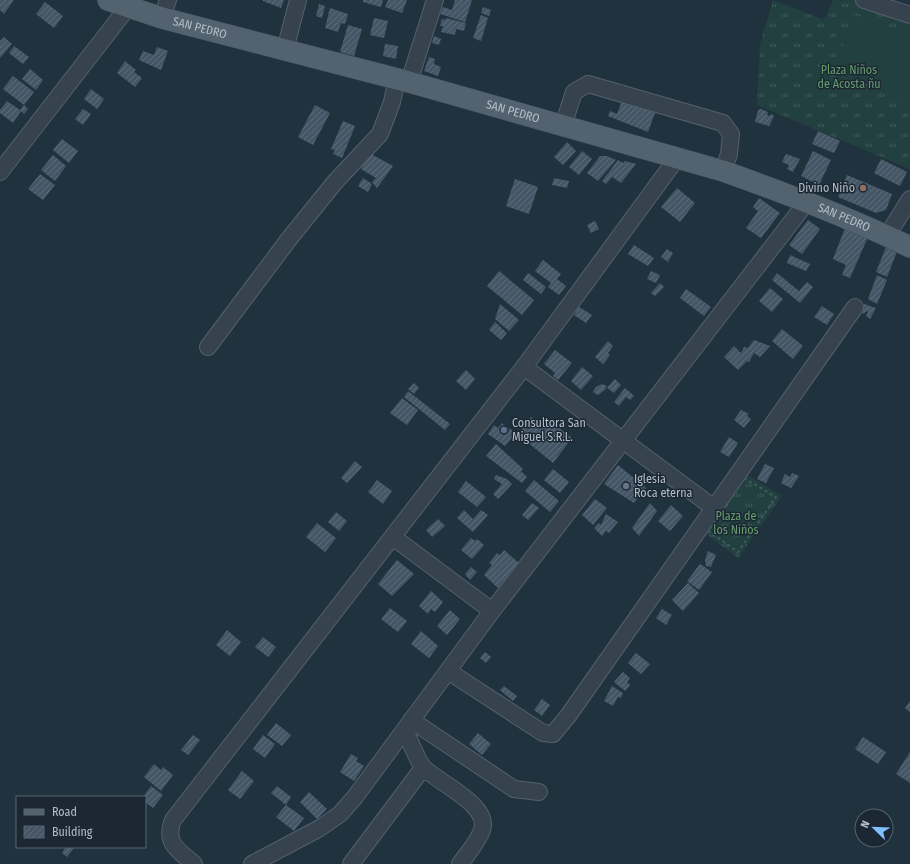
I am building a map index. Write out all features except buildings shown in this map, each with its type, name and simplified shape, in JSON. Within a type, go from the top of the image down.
[{"type":"main road","name":"SAN PEDRO","points":[[108,0],[128,7],[165,9],[285,50],[403,80],[723,171],[806,203],[910,247]]},
{"type":"street","points":[[285,50],[298,0]]},
{"type":"street","points":[[208,347],[288,239],[335,182],[380,134],[434,0]]},
{"type":"street","points":[[864,0],[910,15]]},
{"type":"street","points":[[0,172],[128,7]]},
{"type":"street","points":[[563,126],[574,92],[588,84],[723,123],[731,134],[729,154],[723,171]]},
{"type":"street","points":[[194,864],[175,848],[169,831],[173,820],[524,367],[677,158]]},
{"type":"street","points":[[887,236],[910,199]]},
{"type":"street","points":[[252,864],[320,828],[340,814],[355,797],[492,611],[622,440],[806,203]]},
{"type":"street","points":[[448,671],[543,733],[552,734],[568,716],[855,307]]},
{"type":"street","points":[[524,367],[714,508]]},
{"type":"street","points":[[392,538],[492,611]]},
{"type":"street","points":[[408,725],[423,768],[462,795],[479,812],[483,822],[482,830],[460,864]]},
{"type":"street","points":[[408,725],[514,789],[538,792]]},
{"type":"street","points":[[351,864],[423,768]]},
{"type":"path","points":[[744,478],[776,497],[738,552],[707,530],[744,478]]},
{"type":"green space","name":"Plaza Niños de Acosta ñu","points":[[773,0],[824,20],[833,0],[854,0],[910,21],[910,169],[757,105],[760,45]]},
{"type":"green space","points":[[854,15],[910,35],[910,99],[834,70]]},
{"type":"green space","name":"Plaza de los Niños","points":[[744,473],[782,496],[738,558],[702,531]]},
{"type":"place","name":"Divino Niño","points":[[863,188]]},
{"type":"place","name":"Consultora San Miguel S.R.L.","points":[[504,430]]},
{"type":"place","name":"Iglesia Roca eterna","points":[[626,486]]}]
